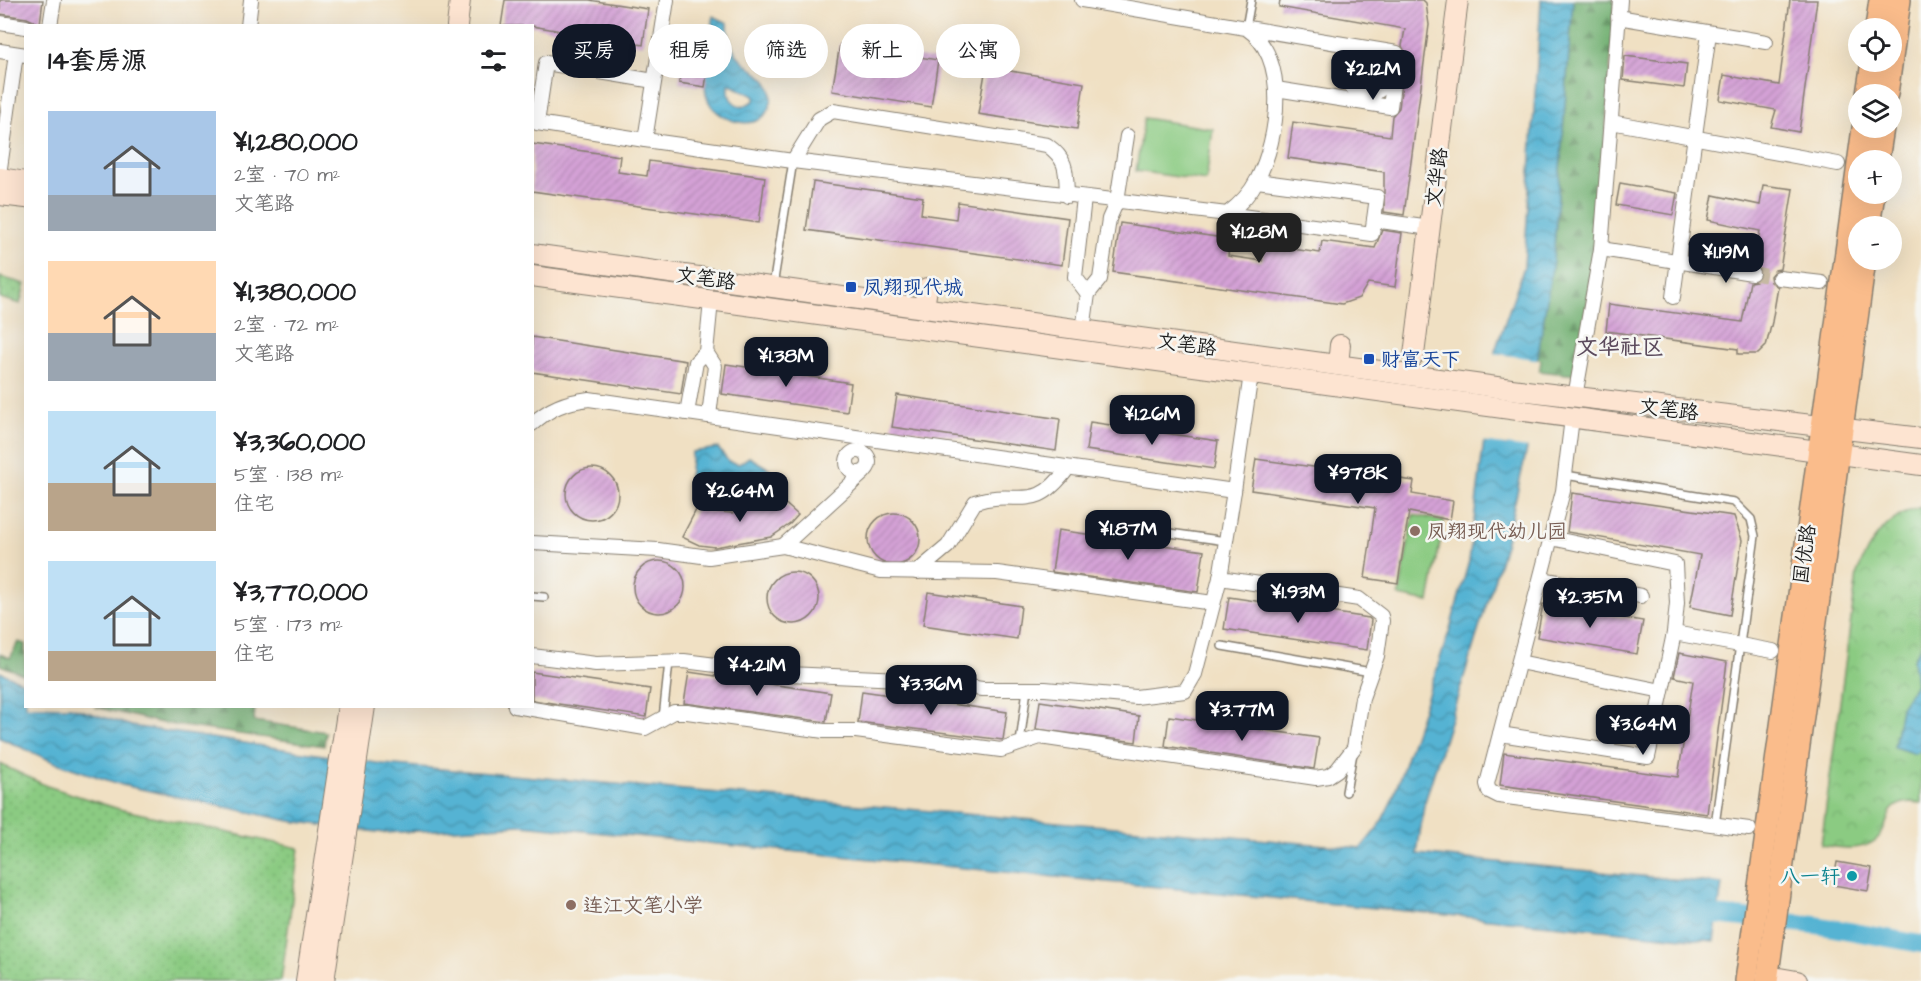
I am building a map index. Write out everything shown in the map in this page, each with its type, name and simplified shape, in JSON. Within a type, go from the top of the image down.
[{"type":"main road","points":[[457,24],[460,0]]},
{"type":"main road","name":"文华路","points":[[1414,355],[1458,0]]},
{"type":"main road","points":[[1877,18],[1880,0]]},
{"type":"main road","points":[[1888,84],[1900,0]]},
{"type":"main road","name":"国优路","points":[[1832,428],[1862,138]]},
{"type":"main road","points":[[0,178],[24,182]]},
{"type":"main road","points":[[0,195],[24,198]]},
{"type":"main road","name":"文笔路","points":[[534,254],[1485,385],[1512,380],[1536,392],[1921,438]]},
{"type":"main road","name":"国优路","points":[[1746,981],[1762,940],[1828,453],[1863,270]]},
{"type":"main road","name":"文笔路","points":[[534,276],[1921,465]]},
{"type":"main road","points":[[924,308],[927,288]]},
{"type":"main road","points":[[1338,365],[1340,345]]},
{"type":"main road","points":[[348,708],[352,736]]},
{"type":"main road","points":[[324,981],[333,863],[352,736],[364,708]]},
{"type":"main road","points":[[306,981],[333,863]]},
{"type":"main road","name":"国优路","points":[[1762,940],[1767,979]]},
{"type":"main road","points":[[1767,979],[1797,981]]},
{"type":"street","points":[[50,24],[54,0]]},
{"type":"street","points":[[248,24],[250,0]]},
{"type":"street","points":[[645,140],[667,0]]},
{"type":"street","points":[[1082,0],[1246,28],[1370,54],[1397,53],[1389,79],[1390,107],[1364,99],[1276,89]]},
{"type":"street","points":[[1575,397],[1601,249],[1620,0]]},
{"type":"street","points":[[1618,18],[1766,42]]},
{"type":"street","points":[[0,23],[24,27]]},
{"type":"street","points":[[1227,214],[1243,201],[1257,181],[1270,147],[1276,89],[1274,64],[1258,36],[1246,28]]},
{"type":"street","points":[[1673,297],[1697,138],[1709,33]]},
{"type":"street","points":[[0,51],[21,55],[0,168]]},
{"type":"street","points":[[1370,54],[1383,68],[1389,79]]},
{"type":"street","points":[[1364,99],[1354,89],[1350,78],[1353,66],[1370,54]]},
{"type":"street","points":[[654,81],[546,63],[537,123],[793,161],[1372,234],[1377,196],[1257,181]]},
{"type":"street","points":[[1364,99],[1376,93],[1389,79]]},
{"type":"street","points":[[793,161],[819,119],[833,111],[1047,145],[1061,155],[1066,170],[1067,196]]},
{"type":"street","points":[[1611,122],[1838,164]]},
{"type":"street","points":[[1083,330],[1088,294],[1100,279],[1109,219],[1117,201],[1127,136]]},
{"type":"street","points":[[1084,198],[1075,277],[1088,294]]},
{"type":"street","points":[[1374,220],[1430,228]]},
{"type":"street","points":[[1601,249],[1752,273]]},
{"type":"street","points":[[1779,278],[1822,283]]},
{"type":"street","points":[[687,413],[696,363],[706,352],[711,301]]},
{"type":"street","points":[[706,352],[715,366],[709,416]]},
{"type":"street","points":[[534,657],[596,664],[669,662],[788,674],[923,680],[982,689],[1027,689],[1136,697],[1185,691],[1195,674],[1220,578],[1251,374]]},
{"type":"street","points":[[534,422],[548,409],[572,401],[589,399],[709,416],[861,445],[1068,468],[1234,491]]},
{"type":"street","points":[[1572,418],[1565,475],[1551,538],[1487,784],[1489,791],[1499,796],[1749,829]]},
{"type":"street","points":[[783,546],[864,472],[856,473],[847,466],[849,455],[861,445]]},
{"type":"street","points":[[917,572],[948,546],[975,502],[990,497],[1036,497],[1055,486],[1068,468]]},
{"type":"street","points":[[1500,734],[1648,758],[1674,633],[1677,603],[1675,564],[1551,538]]},
{"type":"street","points":[[534,543],[658,550],[709,557],[783,546],[881,571],[997,573],[1213,603]]},
{"type":"street","points":[[527,708],[645,728],[674,712],[687,712],[824,731],[856,731],[1001,750],[1040,737],[1316,778],[1328,776],[1337,770],[1354,747],[1362,698],[1371,672],[1382,621],[1381,616],[1359,599],[1220,578]]},
{"type":"street","points":[[1540,579],[1641,596]]},
{"type":"street","points":[[1674,633],[1773,651]]},
{"type":"street","points":[[1519,662],[1662,691]]},
{"type":"lane","points":[[1246,28],[1251,0]]},
{"type":"lane","points":[[773,287],[793,161]]},
{"type":"lane","points":[[1565,475],[1734,502],[1751,519],[1755,536],[1738,644],[1715,825]]},
{"type":"lane","points":[[1156,531],[1226,541]]},
{"type":"lane","points":[[534,596],[544,597]]},
{"type":"lane","points":[[1222,646],[1371,672]]},
{"type":"lane","points":[[663,718],[669,662]]},
{"type":"lane","points":[[1019,745],[1027,689]]},
{"type":"lane","points":[[1346,792],[1354,747]]},
{"type":"green space","points":[[1573,0],[1615,0],[1597,248],[1575,375],[1539,371],[1541,360],[1537,359],[1553,261]]},
{"type":"green space","points":[[1144,118],[1213,129],[1206,181],[1136,171]]},
{"type":"green space","points":[[0,277],[24,284],[20,304],[0,298]]},
{"type":"green space","points":[[1921,507],[1921,803],[1904,803],[1894,808],[1879,837],[1865,846],[1839,848],[1821,845],[1857,574],[1867,551],[1880,532],[1898,517]]},
{"type":"green space","points":[[1413,515],[1444,521],[1429,602],[1399,596]]},
{"type":"green space","points":[[18,642],[24,644],[24,675],[0,665],[0,654],[10,658]]},
{"type":"green space","points":[[99,708],[255,708],[254,721],[326,732],[324,746],[162,723]]},
{"type":"green space","points":[[0,764],[47,786],[119,809],[299,848],[281,981],[0,981]]},
{"type":"water","points":[[1541,0],[1573,0],[1553,261],[1538,355],[1527,449],[1505,545],[1424,805],[1417,854],[1722,884],[1714,941],[522,825],[385,833],[290,821],[122,785],[54,762],[0,738],[0,672],[24,683],[24,708],[74,708],[132,726],[383,764],[1361,848],[1379,826],[1393,798],[1449,632],[1469,561],[1495,351],[1524,267]]},
{"type":"water","points":[[713,16],[728,23],[712,24]]},
{"type":"water","points":[[732,45],[744,62],[744,78],[763,78],[767,82],[771,90],[771,102],[767,113],[759,120],[749,122],[728,119],[710,104],[706,94],[707,78],[732,78]],"holes":[[[729,84],[754,96],[754,101],[742,107],[732,101]]]},
{"type":"water","points":[[718,448],[729,462],[739,464],[749,457],[770,469],[762,493],[745,484],[716,478],[697,481],[688,486],[692,452]]},
{"type":"water","points":[[1921,646],[1921,751],[1915,754],[1894,747],[1901,707],[1916,684],[1913,659]]},
{"type":"pier","points":[[1492,353],[1540,360],[1529,448],[1481,442]]},
{"type":"building","points":[[0,0],[43,0],[40,24],[27,18],[0,14]]},
{"type":"building","points":[[505,0],[589,0],[648,9],[643,45],[636,44],[636,24],[552,24],[552,29],[534,26],[534,24],[501,24]]},
{"type":"building","points":[[1280,0],[1423,0],[1426,3],[1429,25],[1404,215],[1384,212],[1384,172],[1288,158],[1293,122],[1390,136],[1392,116],[1399,108],[1406,54],[1402,46],[1405,29],[1279,7]]},
{"type":"building","points":[[1790,0],[1817,0],[1799,132],[1771,127],[1776,110],[1720,100],[1724,75],[1779,85]]},
{"type":"building","points":[[840,44],[840,78],[924,78],[924,58],[936,60],[931,107],[832,91]]},
{"type":"building","points":[[1625,56],[1687,64],[1684,88],[1623,80]]},
{"type":"building","points":[[1020,73],[1084,83],[1077,129],[978,114],[984,78],[1020,78]]},
{"type":"building","points":[[680,78],[706,78],[705,87],[679,83]]},
{"type":"building","points":[[534,144],[620,156],[618,172],[647,176],[649,161],[765,177],[759,223],[534,191]]},
{"type":"building","points":[[813,182],[923,197],[921,214],[956,219],[958,202],[1068,218],[1062,265],[806,230]]},
{"type":"building","points":[[1620,183],[1677,193],[1673,215],[1616,205]]},
{"type":"building","points":[[1763,185],[1793,189],[1780,269],[1775,270],[1770,276],[1771,282],[1778,287],[1772,322],[1766,346],[1758,354],[1738,354],[1738,349],[1606,331],[1609,304],[1742,322],[1750,282],[1756,281],[1761,275],[1760,269],[1753,264],[1760,231],[1708,220],[1713,195],[1760,205]]},
{"type":"building","points":[[1120,223],[1230,239],[1228,256],[1262,261],[1264,245],[1320,253],[1322,241],[1375,248],[1382,230],[1402,233],[1395,287],[1368,283],[1359,298],[1342,304],[1113,272]]},
{"type":"building","points":[[534,337],[686,361],[681,394],[534,372]]},
{"type":"building","points":[[726,364],[851,383],[847,412],[722,394]]},
{"type":"building","points":[[897,395],[1060,419],[1056,451],[892,427]]},
{"type":"building","points":[[1090,422],[1218,441],[1214,469],[1086,450]]},
{"type":"building","points":[[1256,459],[1414,481],[1412,494],[1453,501],[1450,520],[1409,512],[1398,583],[1365,578],[1375,508],[1251,490]]},
{"type":"building","points":[[587,468],[597,468],[611,475],[618,494],[611,513],[597,520],[587,520],[577,516],[570,509],[566,499],[566,489],[570,479],[577,472]]},
{"type":"building","points":[[772,492],[798,515],[790,524],[771,537],[715,547],[699,545],[682,537],[696,510],[732,513],[743,510]]},
{"type":"building","points":[[1572,493],[1734,516],[1742,540],[1730,615],[1690,607],[1700,555],[1567,532]]},
{"type":"building","points":[[894,513],[908,517],[916,525],[920,539],[916,553],[908,561],[894,565],[880,561],[872,553],[868,539],[872,525],[880,517]]},
{"type":"building","points":[[1058,530],[1204,551],[1198,592],[1052,572]]},
{"type":"building","points":[[654,561],[664,561],[678,568],[685,587],[678,606],[664,613],[654,613],[644,609],[637,602],[633,592],[633,582],[637,572],[644,565]]},
{"type":"building","points":[[788,572],[798,572],[812,579],[819,598],[812,617],[798,624],[788,624],[778,620],[771,613],[767,603],[767,593],[771,583],[778,576]]},
{"type":"building","points":[[928,592],[1021,606],[1017,639],[923,625]]},
{"type":"building","points":[[1229,597],[1369,618],[1371,620],[1367,650],[1224,629]]},
{"type":"building","points":[[1543,604],[1643,621],[1637,654],[1537,637]]},
{"type":"building","points":[[1679,653],[1727,662],[1707,814],[1500,785],[1504,753],[1678,777],[1693,681],[1674,677]]},
{"type":"building","points":[[534,672],[650,689],[646,717],[534,700]]},
{"type":"building","points":[[689,672],[831,693],[826,722],[684,703]]},
{"type":"building","points":[[862,691],[1007,712],[1003,740],[858,722]]},
{"type":"building","points":[[1040,701],[1139,716],[1136,742],[1036,729]]},
{"type":"building","points":[[1169,716],[1319,738],[1314,769],[1165,746]]},
{"type":"building","name":"八一轩","points":[[1837,862],[1872,868],[1868,891],[1833,885]]},
{"type":"waterway","points":[[1694,913],[1816,925],[1921,944]]},
{"type":"tunnel","points":[[1752,273],[1779,278]]},
{"type":"place","name":"凤翔现代城","points":[[851,287]]},
{"type":"place","name":"财富天下","points":[[1369,359]]},
{"type":"place","name":"凤翔现代幼儿园","points":[[1415,531]]},
{"type":"place","name":"八一轩","points":[[1852,876]]},
{"type":"place","name":"连江文笔小学","points":[[571,905]]},
{"type":"district","name":"文华社区","points":[[1620,346]]}]
